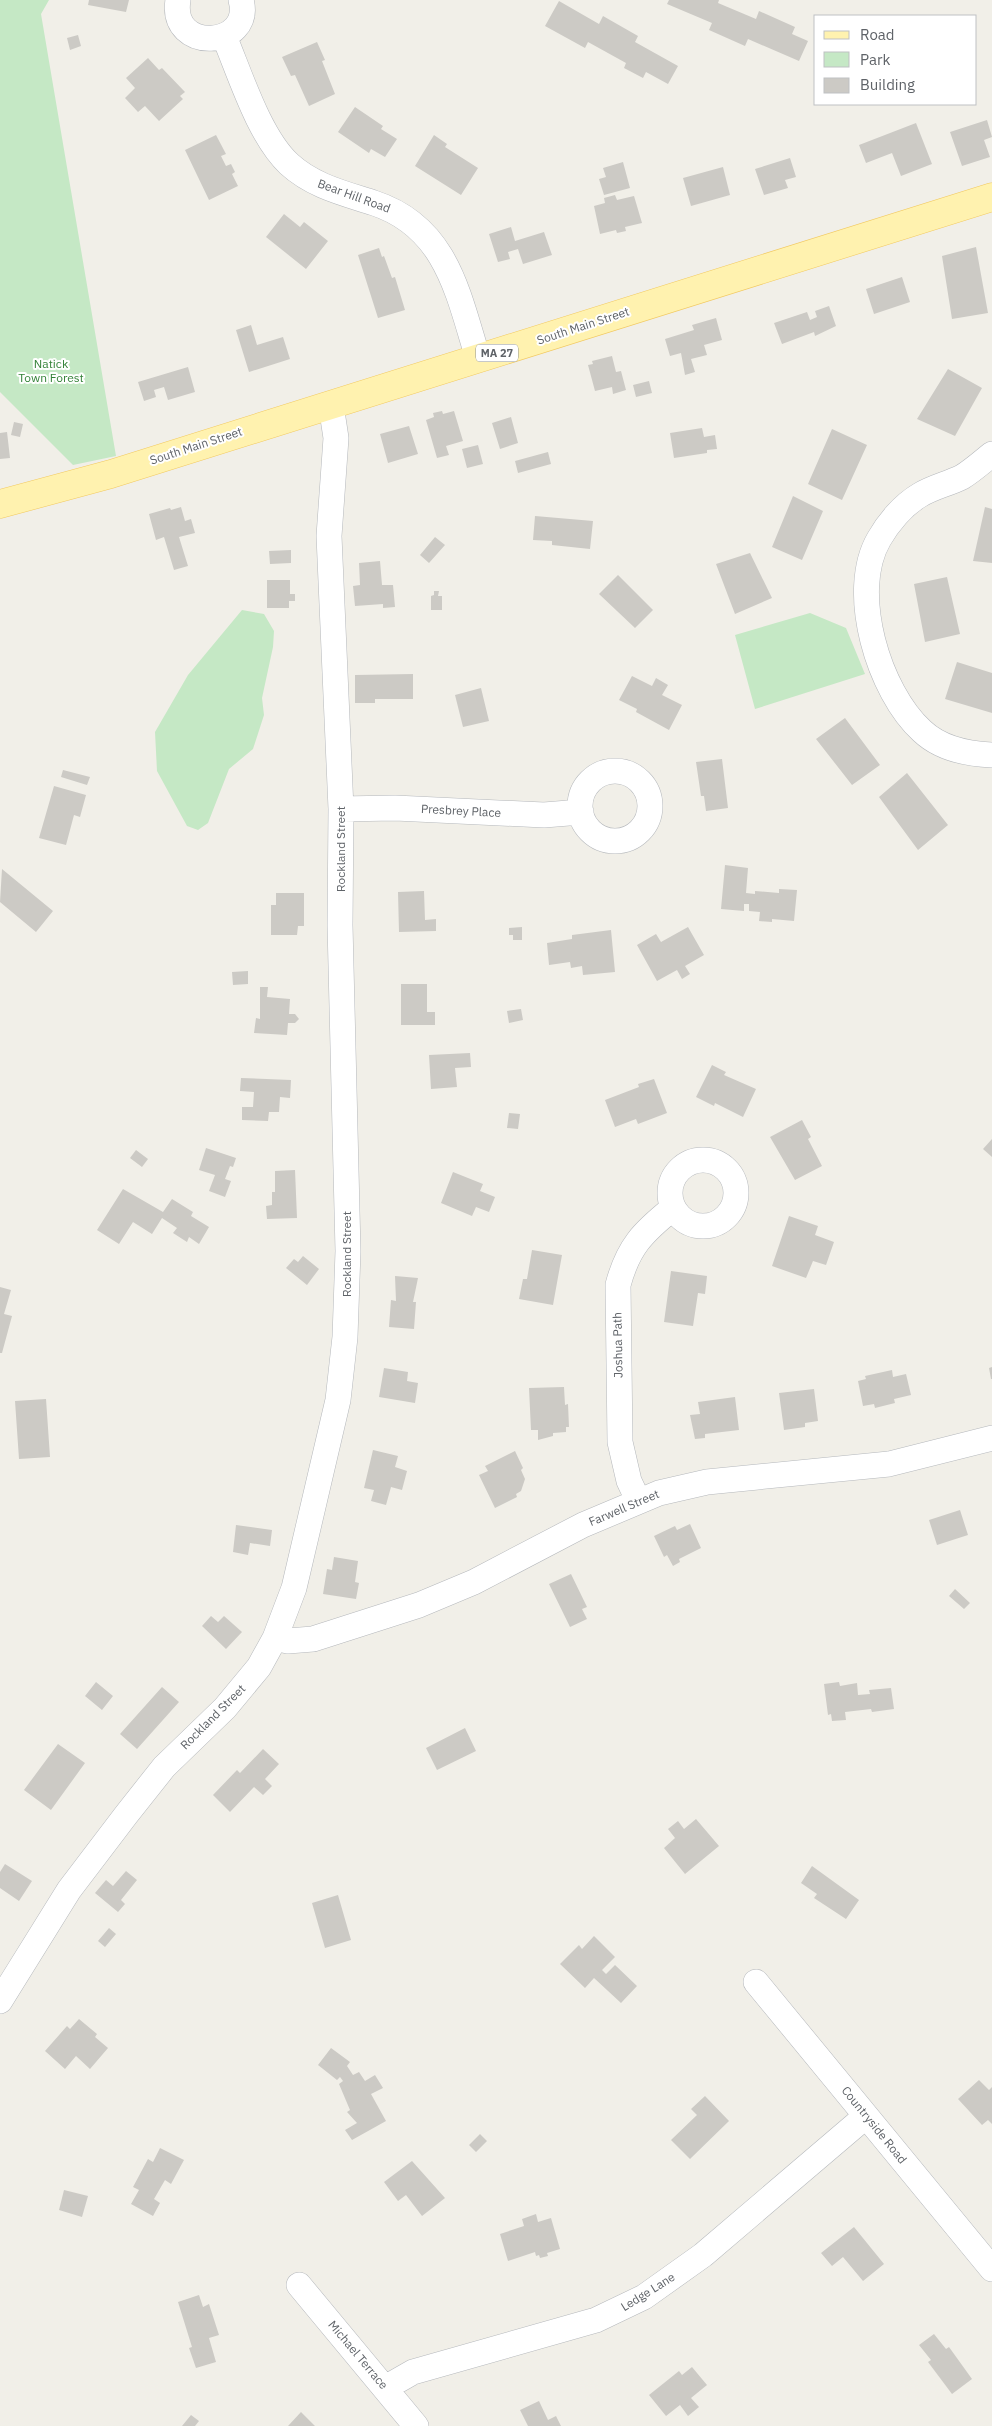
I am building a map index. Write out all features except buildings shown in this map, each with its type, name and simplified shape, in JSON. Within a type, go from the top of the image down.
[{"type":"main road","name":"South Main Street","points":[[0,504],[111,474],[992,197]]},
{"type":"street","points":[[178,0],[178,12],[181,22],[190,33],[209,39],[224,36],[236,26],[241,15],[241,0]]},
{"type":"street","name":"Bear Hill Road","points":[[224,36],[266,132],[276,150],[289,163],[305,176],[324,186],[394,210],[409,219],[437,248],[454,282],[478,358]]},
{"type":"street","name":"Rockland Street","points":[[0,2001],[69,1890],[121,1821],[164,1767],[244,1687],[259,1667],[275,1638],[294,1588],[338,1400],[342,1371],[348,1251],[340,926],[341,808],[329,536],[336,438],[331,405]]},
{"type":"street","points":[[992,454],[962,476],[920,495],[897,514],[878,540],[867,568],[866,602],[875,645],[886,678],[902,710],[923,733],[957,751],[992,755]]},
{"type":"street","name":"Presbrey Place","points":[[341,808],[394,808],[544,815],[581,812]]},
{"type":"street","name":"Joshua Path","points":[[638,1500],[629,1482],[620,1442],[618,1284],[623,1264],[634,1244],[651,1226],[673,1208]]},
{"type":"street","name":"Farwell Street","points":[[275,1638],[288,1641],[313,1639],[428,1601],[474,1582],[638,1500],[682,1486],[888,1464],[992,1438]]},
{"type":"street","name":"Countryside Road","points":[[756,1982],[992,2269]]},
{"type":"street","name":"Ledge Lane","points":[[385,2388],[413,2372],[596,2320],[644,2297],[703,2255],[866,2116]]},
{"type":"street","name":"Michael Terrace","points":[[299,2285],[416,2426]]},
{"type":"green space","name":"Natick Town Forest","points":[[0,0],[49,0],[41,14],[116,456],[73,465],[0,392]]},
{"type":"green space","points":[[242,610],[264,614],[274,631],[273,647],[262,698],[264,715],[253,749],[229,769],[208,823],[198,830],[187,826],[157,771],[155,732],[188,675]]},
{"type":"green space","points":[[810,613],[846,628],[865,674],[755,709],[735,635]]}]
